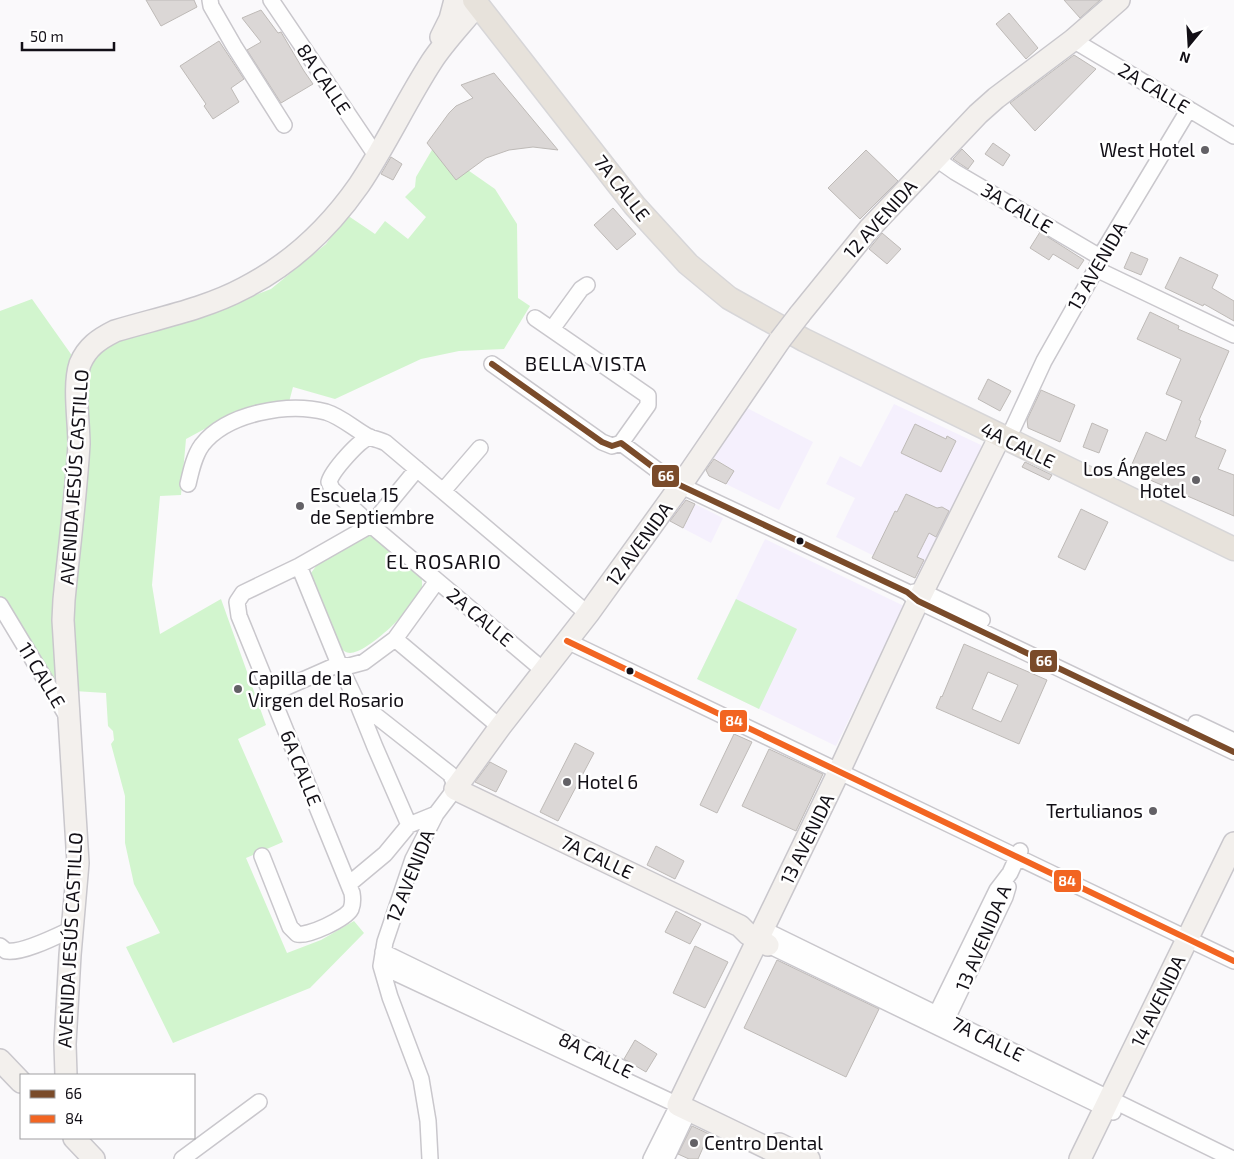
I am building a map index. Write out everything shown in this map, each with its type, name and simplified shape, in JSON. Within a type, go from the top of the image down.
[{"type":"main road","name":"7A CALLE","points":[[480,2],[635,206],[669,245],[708,282],[729,298],[804,328]]},
{"type":"main road","name":"4A CALLE","points":[[804,328],[1008,436],[1234,549]]},
{"type":"main road","name":"4A CALLE","points":[[1008,436],[1036,442],[1234,537]]},
{"type":"street","points":[[210,0],[211,6],[234,46],[284,125]]},
{"type":"street","name":"8A CALLE","points":[[271,0],[377,157]]},
{"type":"street","name":"AVENIDA JESÚS CASTILLO","points":[[433,60],[450,19],[455,0]]},
{"type":"street","name":"12 AVENIDA","points":[[382,959],[398,902],[413,859],[436,814],[500,727],[588,614],[681,485],[780,340],[804,328],[869,229],[965,126],[996,98],[1073,40],[1119,0]]},
{"type":"street","name":"AVENIDA JESÚS CASTILLO","points":[[66,1074],[65,1044],[78,856],[68,719],[64,600],[78,462],[79,366],[92,345],[104,336],[222,298],[243,289],[279,267],[311,241],[331,220],[359,184],[377,157],[433,60],[480,2]]},
{"type":"street","name":"2A CALLE","points":[[1073,40],[1234,136]]},
{"type":"street","name":"13 AVENIDA","points":[[651,1159],[685,1104],[766,937],[845,771],[922,597],[1008,436],[1044,361],[1098,263],[1189,110]]},
{"type":"street","name":"3A CALLE","points":[[935,158],[1098,263],[1234,335]]},
{"type":"street","points":[[552,330],[581,289],[587,285]]},
{"type":"street","points":[[492,364],[602,442],[612,446],[617,446],[621,443],[648,405],[648,396],[535,318]]},
{"type":"street","points":[[188,484],[192,465],[202,446],[216,431],[235,421],[258,414],[286,409],[315,410],[338,417],[370,437],[386,443],[588,614]]},
{"type":"street","name":"2A CALLE","points":[[370,437],[361,442],[333,474],[329,482],[332,489],[437,582],[544,670]]},
{"type":"street","points":[[621,443],[667,478],[681,485],[1234,741]]},
{"type":"street","points":[[443,491],[480,448]]},
{"type":"street","points":[[409,825],[299,566],[371,525],[417,470]]},
{"type":"street","name":"6A CALLE","points":[[262,856],[290,928],[297,934],[306,935],[343,917],[351,909],[353,899],[349,884],[239,616],[237,607],[239,598],[246,591],[299,566]]},
{"type":"street","points":[[271,694],[339,664],[349,666],[364,662],[395,639],[437,582]]},
{"type":"street","points":[[922,597],[1234,752]]},
{"type":"street","name":"11 CALLE","points":[[0,605],[68,719]]},
{"type":"street","points":[[569,638],[1195,938],[1234,961]]},
{"type":"street","points":[[395,639],[500,727]]},
{"type":"street","points":[[356,700],[450,774],[454,789]]},
{"type":"street","name":"7A CALLE","points":[[454,789],[740,926],[752,926],[766,937],[1113,1106],[1213,1159]]},
{"type":"street","points":[[349,884],[385,854],[409,825],[436,814]]},
{"type":"street","name":"14 AVENIDA","points":[[1080,1159],[1113,1106],[1195,938],[1234,843]]},
{"type":"street","name":"13 AVENIDA A","points":[[939,1021],[1005,897],[1010,873],[1018,854]]},
{"type":"street","name":"14 AVENIDA","points":[[1195,938],[1234,870]]},
{"type":"street","points":[[0,946],[6,952],[15,952],[72,929]]},
{"type":"street","points":[[1195,938],[1234,952]]},
{"type":"street","points":[[382,959],[390,997],[421,1078],[428,1121],[430,1159]]},
{"type":"street","name":"8A CALLE","points":[[382,959],[685,1104],[809,1159]]},
{"type":"street","points":[[0,1060],[20,1081]]},
{"type":"street","points":[[182,1159],[260,1102]]},
{"type":"street","name":"8A CALLE","points":[[685,1104],[790,1159]]},
{"type":"street","name":"13 AVENIDA","points":[[666,1159],[685,1104]]},
{"type":"street","name":"7A CALLE","points":[[1113,1106],[1234,1159]]},
{"type":"street","name":"14 AVENIDA","points":[[1095,1159],[1113,1106]]},
{"type":"street","points":[[77,1144],[94,1159]]},
{"type":"shaded area","points":[[894,404],[981,445],[982,449],[922,572],[914,576],[836,537],[855,498],[826,484],[840,456],[861,467]]},
{"type":"shaded area","points":[[747,408],[813,442],[779,510],[726,484],[734,471],[714,458]]},
{"type":"shaded area","points":[[685,499],[723,518],[711,543],[669,521]]},
{"type":"shaded area","points":[[765,539],[904,606],[836,746],[697,679]]},
{"type":"green space","points":[[436,143],[452,159],[495,189],[517,224],[518,298],[530,306],[504,349],[459,351],[421,359],[335,399],[293,387],[289,402],[236,412],[186,439],[181,495],[160,496],[152,585],[160,634],[221,599],[266,725],[238,739],[283,842],[246,858],[287,953],[321,940],[354,921],[364,933],[310,988],[173,1043],[126,947],[160,933],[134,884],[125,843],[125,796],[111,744],[114,740],[113,731],[108,726],[106,693],[58,690],[0,596],[0,311],[32,299],[73,357],[99,351],[116,341],[203,315],[271,289],[326,244],[347,215],[375,234],[385,221],[408,239],[426,217],[405,197],[415,187],[416,177]]},
{"type":"green space","points":[[370,535],[376,536],[421,575],[422,586],[417,598],[390,628],[368,646],[349,653],[340,648],[311,580],[311,573],[319,562]]},
{"type":"green space","points":[[736,599],[797,629],[759,709],[697,679]]},
{"type":"building","points":[[146,0],[194,0],[197,7],[161,26]]},
{"type":"building","points":[[1064,0],[1100,0],[1080,18]]},
{"type":"building","points":[[261,10],[278,33],[281,32],[313,84],[281,103],[247,50],[261,42],[242,18]]},
{"type":"building","points":[[1009,13],[1038,48],[1026,59],[996,24]]},
{"type":"building","points":[[219,41],[244,79],[231,88],[239,102],[213,119],[204,106],[206,104],[180,66]]},
{"type":"building","points":[[1074,55],[1096,69],[1035,131],[1010,103]]},
{"type":"building","points":[[494,73],[558,150],[533,147],[509,150],[486,158],[456,180],[427,143],[456,106],[473,98],[461,85]]},
{"type":"building","points":[[993,143],[1010,155],[1003,166],[985,154]]},
{"type":"building","points":[[962,149],[974,161],[968,169],[953,159]]},
{"type":"building","points":[[866,150],[898,181],[860,219],[828,188]]},
{"type":"building","points":[[391,157],[402,164],[393,180],[381,174]]},
{"type":"building","points":[[613,208],[636,234],[617,250],[594,225]]},
{"type":"building","points":[[1040,232],[1084,260],[1078,269],[1053,254],[1049,260],[1030,248]]},
{"type":"building","points":[[882,233],[901,249],[887,264],[869,249]]},
{"type":"building","points":[[1131,252],[1148,259],[1141,275],[1124,268]]},
{"type":"building","points":[[1180,257],[1218,275],[1212,288],[1234,301],[1234,321],[1204,304],[1203,306],[1165,288]]},
{"type":"building","points":[[1150,312],[1179,326],[1178,329],[1229,351],[1199,420],[1201,421],[1195,437],[1226,450],[1218,469],[1234,475],[1234,516],[1129,471],[1146,432],[1166,441],[1182,401],[1166,394],[1181,359],[1137,339]]},
{"type":"building","points":[[988,379],[1011,391],[1000,411],[978,399]]},
{"type":"building","points":[[1041,390],[1075,405],[1060,442],[1028,428],[1027,420]]},
{"type":"building","points":[[1092,423],[1108,430],[1099,453],[1083,447]]},
{"type":"building","points":[[915,424],[946,439],[947,436],[956,441],[941,472],[901,453]]},
{"type":"building","points":[[714,459],[734,471],[726,484],[709,476],[706,470]]},
{"type":"building","points":[[1025,462],[1052,475],[1049,480],[1022,467]]},
{"type":"building","points":[[906,494],[937,508],[942,507],[949,511],[936,537],[929,533],[917,557],[924,560],[915,578],[872,558],[895,511],[897,512]]},
{"type":"building","points":[[686,500],[695,504],[683,528],[670,521]]},
{"type":"building","points":[[1081,509],[1108,522],[1085,570],[1058,557]]},
{"type":"building","points":[[964,644],[1047,680],[1019,744],[936,708]],"holes":[[[988,672],[1018,685],[1001,722],[972,709]]]},
{"type":"building","points":[[734,734],[752,742],[717,813],[700,805]]},
{"type":"building","name":"Hotel 6","points":[[575,743],[594,753],[558,821],[540,812]]},
{"type":"building","points":[[769,749],[823,774],[796,831],[742,806]]},
{"type":"building","points":[[490,762],[507,771],[496,792],[475,782]]},
{"type":"building","points":[[656,846],[684,861],[675,879],[647,865]]},
{"type":"building","points":[[676,911],[701,924],[690,944],[665,932]]},
{"type":"building","points":[[695,946],[728,962],[705,1008],[673,993]]},
{"type":"building","points":[[777,960],[879,1009],[846,1077],[744,1028]]},
{"type":"building","points":[[635,1040],[657,1054],[646,1072],[624,1059]]},
{"type":"building","name":"Centro Dental","points":[[692,1126],[709,1134],[698,1159],[689,1159],[678,1154]]},
{"type":"transit line","name":"66","points":[[492,364],[602,442],[612,446],[621,443],[673,482],[907,592],[918,601],[1234,752]]},
{"type":"transit line","name":"84","points":[[567,641],[1234,961]]},
{"type":"place","name":"West Hotel","points":[[1205,150]]},
{"type":"place","name":"Los Ángeles Hotel","points":[[1196,480]]},
{"type":"place","name":"Escuela 15 de Septiembre","points":[[300,506]]},
{"type":"place","name":"Capilla de la Virgen del Rosario","points":[[238,689]]},
{"type":"place","name":"Hotel 6","points":[[567,782]]},
{"type":"place","name":"Tertulianos","points":[[1153,811]]},
{"type":"place","name":"Centro Dental","points":[[694,1143]]},
{"type":"district","name":"BELLA VISTA","points":[[586,364]]},
{"type":"district","name":"EL ROSARIO","points":[[444,562]]}]
